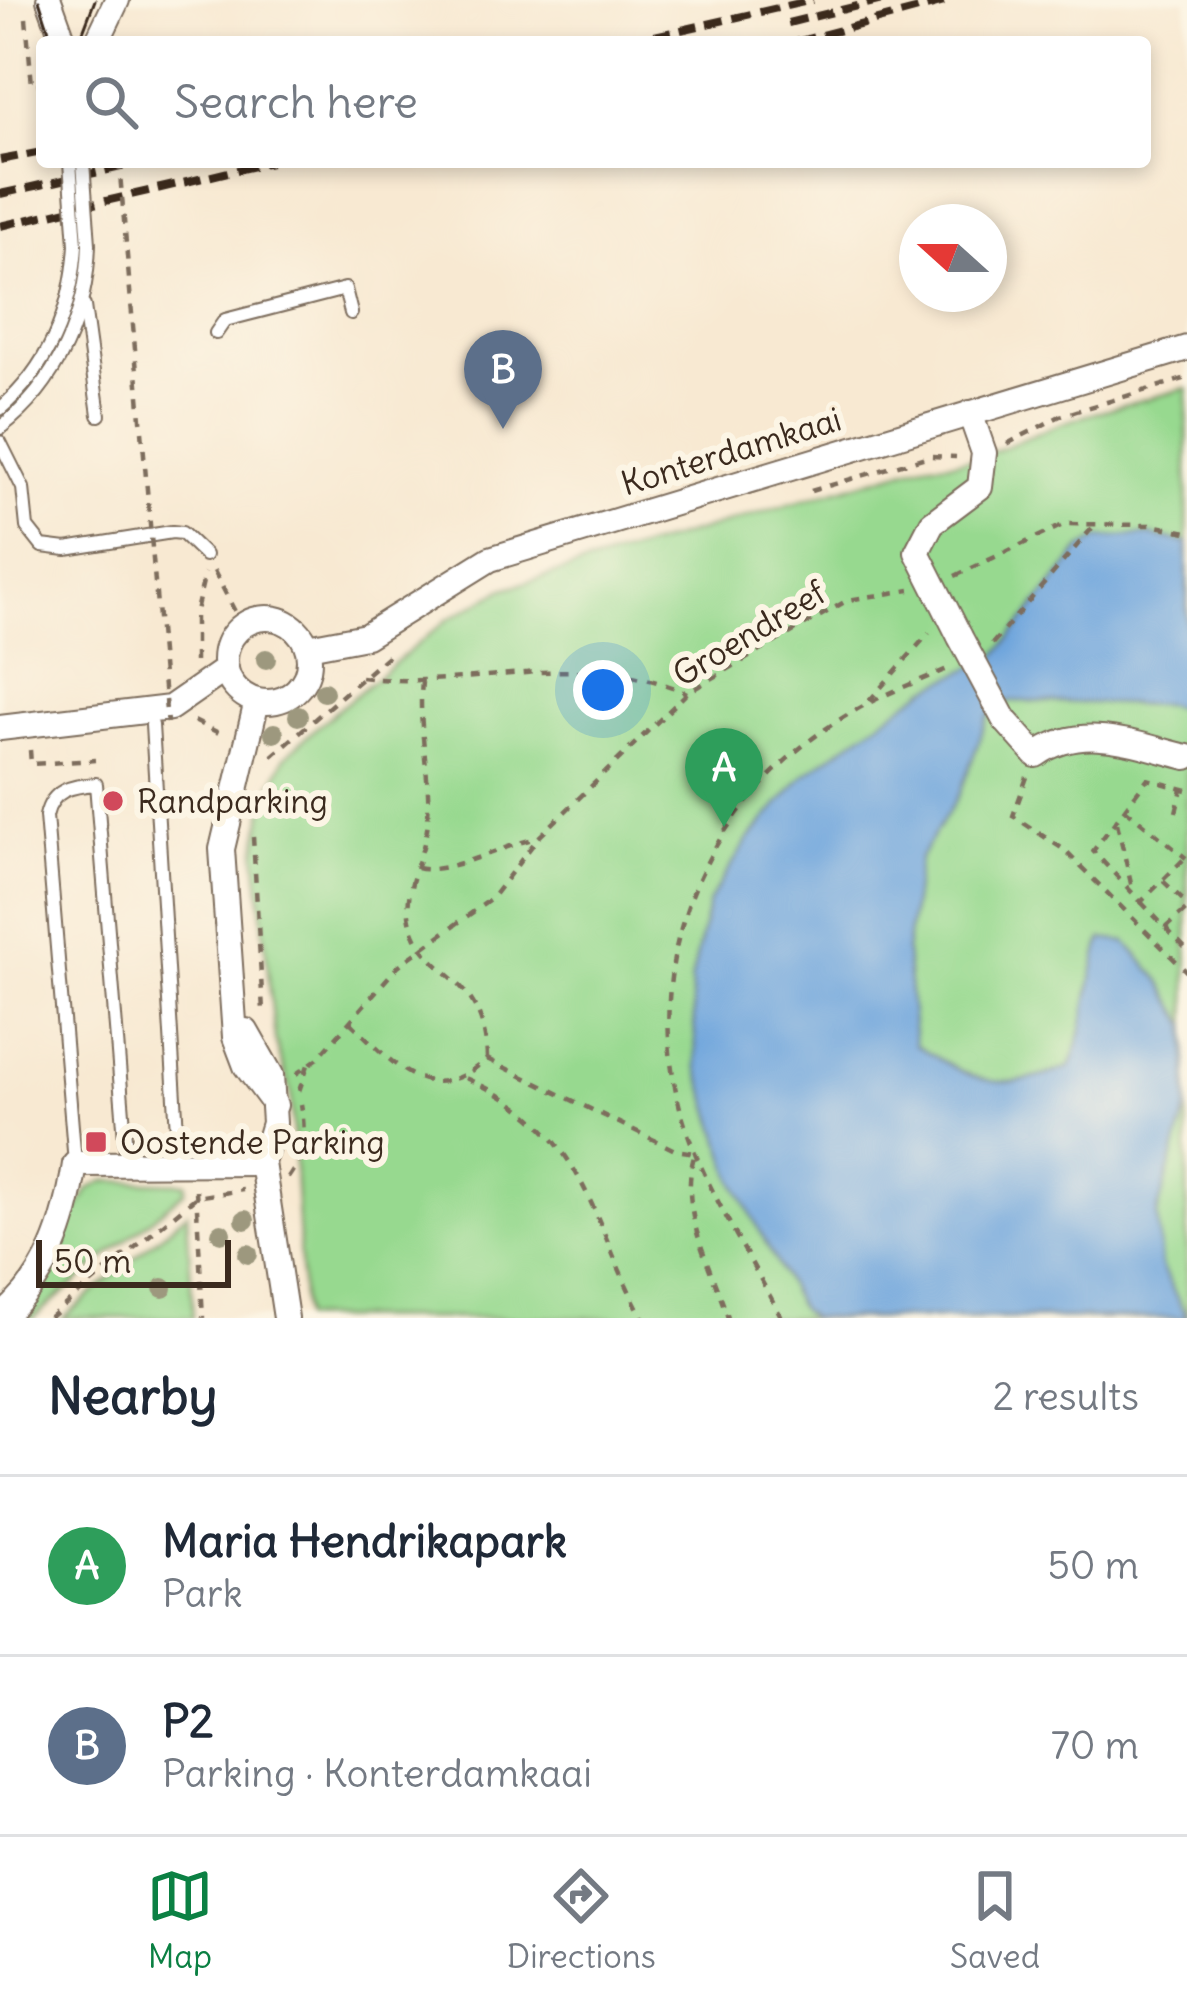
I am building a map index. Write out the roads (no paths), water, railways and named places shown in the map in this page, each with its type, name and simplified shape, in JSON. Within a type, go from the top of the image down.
[{"type":"street","points":[[46,0],[51,36]]},
{"type":"street","name":"Konterdamkaai","points":[[308,647],[366,636],[490,559],[1187,348]]},
{"type":"street","points":[[970,413],[984,453],[980,487],[922,536],[917,552],[962,650],[1004,719],[1036,755],[1051,744],[1092,734],[1187,758]]},
{"type":"street","points":[[273,617],[301,633],[308,647],[308,673],[294,693],[257,701],[241,693],[226,669],[225,652],[242,625],[273,617]]},
{"type":"street","points":[[0,728],[69,720],[167,718],[226,669]]},
{"type":"street","points":[[257,701],[222,849],[232,1003],[271,1075],[275,1106],[262,1163],[286,1318]]},
{"type":"street","points":[[1,1318],[37,1281],[53,1251],[75,1164],[262,1163]]},
{"type":"lane","points":[[70,168],[99,415]]},
{"type":"lane","points":[[2,427],[41,388],[62,355],[83,298],[89,244],[83,168]]},
{"type":"lane","points":[[0,409],[39,365],[65,310],[76,245]]},
{"type":"lane","points":[[216,333],[224,320],[345,289],[351,313]]},
{"type":"lane","points":[[0,442],[23,488],[27,527],[42,546],[66,549],[172,532],[182,533],[205,556]]},
{"type":"lane","points":[[167,718],[179,1166]]},
{"type":"lane","points":[[75,1164],[46,816],[49,802],[61,791],[97,784],[127,1165]]},
{"type":"water","points":[[1150,535],[1187,543],[1187,710],[1165,705],[1010,701],[988,716],[960,793],[919,859],[906,952],[915,1044],[989,1081],[1024,1080],[1070,1067],[1102,939],[1126,942],[1160,980],[1187,1025],[1187,1108],[1157,1214],[1161,1266],[1187,1318],[811,1318],[800,1309],[733,1179],[697,1065],[691,981],[709,901],[748,840],[805,774],[926,689],[996,656],[1081,549],[1099,538]]},
{"type":"tram line","points":[[39,0],[50,34]]},
{"type":"tram line","points":[[81,36],[95,0]]},
{"type":"railway","points":[[654,36],[813,0]]},
{"type":"railway","points":[[788,23],[882,0]]},
{"type":"railway","points":[[818,36],[952,0]]},
{"type":"railway","points":[[0,160],[36,153]]},
{"type":"railway","points":[[0,194],[117,168]]},
{"type":"railway","points":[[0,226],[246,168]]},
{"type":"place","name":"P2","points":[[503,429]]},
{"type":"place","name":"Randparking","points":[[113,801]]},
{"type":"place","name":"Maria Hendrikapark","points":[[724,827]]},
{"type":"place","name":"Oostende Parking","points":[[96,1142]]}]
